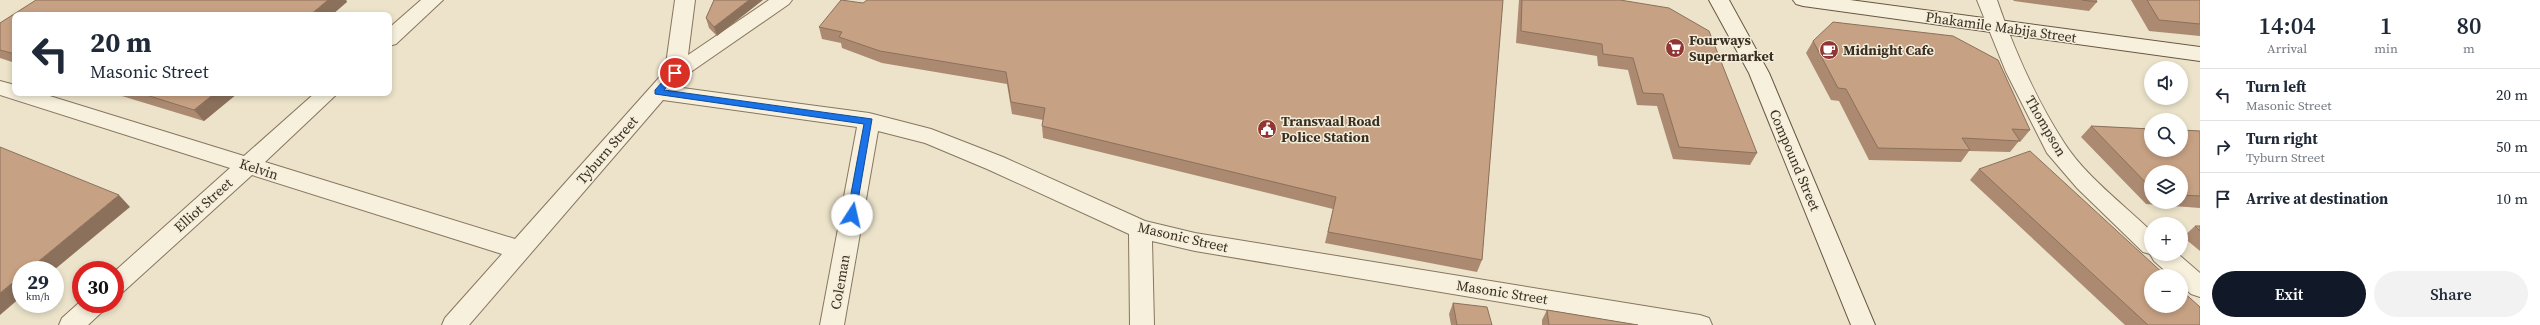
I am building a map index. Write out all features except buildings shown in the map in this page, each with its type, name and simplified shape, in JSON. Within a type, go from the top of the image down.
[{"type":"street","points":[[392,36],[433,0]]},
{"type":"street","points":[[675,73],[685,0]]},
{"type":"street","name":"Tyburn Street","points":[[454,325],[675,73],[782,0]]},
{"type":"street","name":"Compound Street","points":[[1719,0],[1759,73],[1863,325]]},
{"type":"street","name":"Phakamile Mabija Street","points":[[1803,0],[2200,54]]},
{"type":"street","name":"Thompson","points":[[1988,0],[1996,26],[2029,98],[2056,147],[2085,182],[2144,237]]},
{"type":"street","name":"Kelvin","points":[[0,88],[12,92]]},
{"type":"street","name":"Masonic Street","points":[[658,92],[869,121],[931,137],[995,163],[1140,229],[1195,242],[1700,325]]},
{"type":"street","name":"Kelvin","points":[[26,96],[519,250]]},
{"type":"street","name":"Elliot Street","points":[[124,277],[246,165],[325,96]]},
{"type":"street","name":"Coleman","points":[[832,325],[869,121]]},
{"type":"street","points":[[1140,229],[1142,325]]},
{"type":"street","points":[[2170,261],[2200,287]]},
{"type":"street","points":[[71,325],[84,313]]},
{"type":"place","name":"Fourways Supermarket","points":[[1675,48]]},
{"type":"place","name":"Midnight Cafe","points":[[1829,50]]},
{"type":"place","name":"Transvaal Road Police Station","points":[[1267,129]]},
{"type":"route","points":[[675,73],[658,92],[869,121],[852,215]]}]
